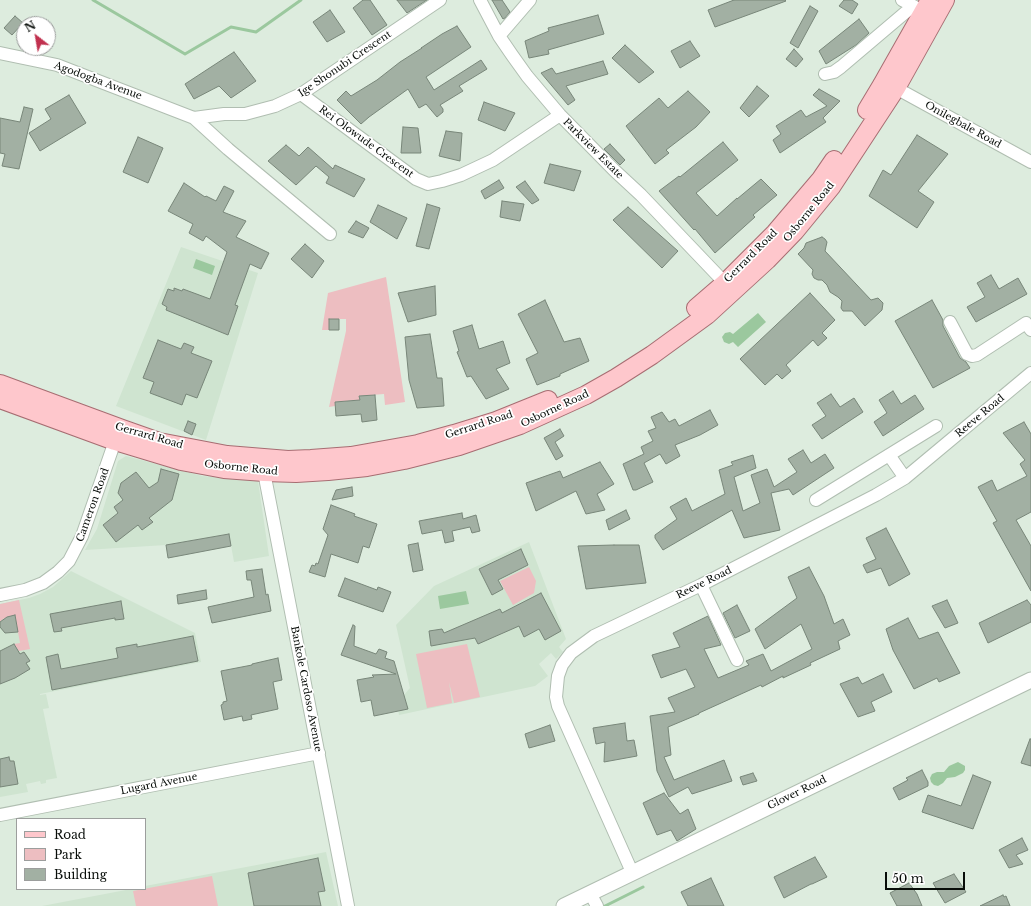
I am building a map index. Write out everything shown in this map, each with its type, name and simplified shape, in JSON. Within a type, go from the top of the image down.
[{"type":"main road","name":"Osborne Road","points":[[0,399],[115,441],[181,461],[224,469],[264,472],[296,473],[367,467],[439,452],[520,425],[586,395],[652,355],[707,315],[767,260],[795,231],[831,187],[896,88],[945,0]]},
{"type":"main road","name":"Gerrard Road","points":[[0,384],[159,442],[227,455],[258,458],[311,459],[351,456],[418,444],[496,421],[547,400],[603,371],[636,350],[700,305],[725,283],[775,233],[820,179],[849,138],[882,85],[917,4]]},
{"type":"street","name":"Ige Shonubi Crescent","points":[[194,118],[224,114],[245,114],[275,106],[301,94],[440,0]]},
{"type":"street","name":"Parkview Estate","points":[[480,0],[499,36],[527,76],[560,115],[641,195],[725,283]]},
{"type":"street","points":[[499,36],[530,0]]},
{"type":"street","points":[[825,74],[834,72],[841,67],[917,4]]},
{"type":"street","name":"Agodogba Avenue","points":[[0,53],[57,65],[194,118]]},
{"type":"street","name":"Onilegbale Road","points":[[896,88],[1031,162]]},
{"type":"street","name":"Rei Olowude Crescent","points":[[301,94],[416,179],[428,184],[461,175],[493,160],[560,115]]},
{"type":"street","points":[[194,118],[228,149],[330,234]]},
{"type":"street","points":[[950,322],[967,354],[972,356],[977,355],[1029,322]]},
{"type":"street","name":"Reeve Road","points":[[632,872],[558,706],[556,697],[558,676],[562,665],[571,653],[594,636],[701,585],[906,478],[1031,373]]},
{"type":"street","points":[[816,500],[936,426]]},
{"type":"street","name":"Cameron Road","points":[[0,595],[25,590],[44,582],[58,572],[69,561],[82,536],[115,441]]},
{"type":"street","points":[[889,455],[906,478]]},
{"type":"street","name":"Bankole Cardoso Avenue","points":[[264,472],[348,906]]},
{"type":"street","points":[[701,585],[737,660]]},
{"type":"street","name":"Glover Road","points":[[564,906],[594,899],[632,872],[1031,680]]},
{"type":"street","name":"Lugard Avenue","points":[[0,815],[319,753]]},
{"type":"shaded area","points":[[181,247],[258,273],[206,440],[116,406]]},
{"type":"shaded area","points":[[196,259],[215,266],[212,275],[193,268]]},
{"type":"shaded area","points":[[758,313],[766,322],[738,347],[733,342],[729,344],[724,342],[722,337],[725,333],[730,332],[733,334]]},
{"type":"shaded area","points":[[126,456],[202,476],[258,481],[269,556],[234,562],[229,534],[166,545],[85,550],[97,529],[118,461]]},
{"type":"shaded area","points":[[529,542],[566,639],[559,647],[563,652],[556,659],[551,653],[539,664],[548,676],[535,686],[399,715],[397,703],[410,688],[396,625],[434,586]]},
{"type":"shaded area","points":[[71,571],[195,633],[201,662],[40,694],[46,694],[49,708],[43,709],[57,778],[46,780],[46,783],[41,784],[40,781],[26,784],[28,792],[0,797],[0,604],[29,598],[40,594],[53,587]]},
{"type":"shaded area","points":[[466,591],[469,604],[440,609],[438,596]]},
{"type":"shaded area","points":[[958,762],[965,766],[963,773],[955,777],[947,778],[938,786],[931,782],[930,778],[932,774],[944,772],[949,766]]},
{"type":"shaded area","points":[[326,852],[338,906],[42,906],[126,890],[146,890],[146,886]]},
{"type":"green space","points":[[386,277],[405,402],[385,405],[384,394],[359,396],[360,400],[335,402],[335,406],[329,407],[346,331],[346,319],[330,319],[329,330],[322,330],[328,293]]},
{"type":"green space","points":[[529,567],[536,581],[534,593],[513,605],[500,581]]},
{"type":"green space","points":[[19,600],[30,649],[19,651],[14,644],[20,643],[15,615],[3,619],[0,622],[0,604]]},
{"type":"green space","points":[[467,644],[480,697],[454,703],[449,682],[452,703],[427,708],[416,654]]},
{"type":"green space","points":[[212,876],[218,906],[136,906],[133,891],[146,890],[146,889]]},
{"type":"building","points":[[363,0],[370,0],[387,25],[372,35],[353,8]]},
{"type":"building","points":[[397,0],[427,0],[407,13]]},
{"type":"building","points":[[492,0],[502,0],[510,12],[505,18],[503,19]]},
{"type":"building","points":[[734,0],[786,1],[715,27],[708,10]]},
{"type":"building","points":[[844,0],[852,0],[858,4],[852,14],[839,6]]},
{"type":"building","points":[[810,6],[818,11],[798,48],[790,43]]},
{"type":"building","points":[[330,10],[345,32],[327,42],[313,22]]},
{"type":"building","points":[[598,15],[604,34],[548,50],[549,54],[529,58],[525,41],[549,31],[548,28]]},
{"type":"building","points":[[15,16],[16,17],[16,31],[12,35],[4,28]]},
{"type":"building","points":[[859,19],[869,33],[856,45],[826,64],[819,51]]},
{"type":"building","points":[[457,26],[471,47],[426,77],[434,90],[481,60],[487,69],[459,86],[463,91],[440,105],[443,112],[437,117],[426,104],[419,108],[408,89],[361,124],[337,100],[346,91],[351,96],[377,80],[400,62],[442,34]]},
{"type":"building","points":[[690,41],[700,56],[680,68],[671,51]]},
{"type":"building","points":[[625,45],[654,72],[639,83],[612,58]]},
{"type":"building","points":[[794,49],[803,59],[796,67],[786,59]]},
{"type":"building","points":[[234,52],[256,81],[231,98],[219,86],[194,99],[185,84]]},
{"type":"building","points":[[603,61],[608,74],[566,86],[575,100],[568,105],[541,73],[552,68],[556,74]]},
{"type":"building","points":[[757,86],[769,96],[749,117],[740,108]]},
{"type":"building","points":[[819,89],[840,101],[823,118],[826,122],[780,153],[773,140],[781,134],[776,126],[801,110],[806,117],[827,106],[813,95]]},
{"type":"building","points":[[688,91],[710,112],[696,127],[666,150],[669,153],[655,164],[626,126],[659,98],[668,108]]},
{"type":"building","points":[[69,95],[86,123],[40,151],[29,133],[51,119],[45,109]]},
{"type":"building","points":[[484,102],[515,113],[505,131],[478,120]]},
{"type":"building","points":[[24,107],[33,109],[19,169],[2,166],[5,154],[0,153],[0,118],[20,122]]},
{"type":"building","points":[[403,127],[418,128],[421,153],[401,153]]},
{"type":"building","points":[[446,131],[462,133],[460,161],[439,156]]},
{"type":"building","points":[[917,135],[948,154],[918,191],[934,202],[917,228],[869,196],[883,170],[891,175]]},
{"type":"building","points":[[138,137],[163,148],[148,183],[123,172]]},
{"type":"building","points":[[723,142],[738,160],[696,193],[717,216],[761,179],[777,195],[753,215],[755,217],[715,253],[695,229],[694,230],[659,191],[679,176],[680,177]]},
{"type":"building","points":[[610,144],[625,160],[620,165],[604,149]]},
{"type":"building","points":[[286,145],[299,156],[308,147],[333,169],[335,165],[365,179],[354,197],[326,183],[329,177],[316,166],[296,185],[268,161]]},
{"type":"building","points":[[550,164],[581,171],[574,191],[544,183]]},
{"type":"building","points":[[499,180],[504,188],[485,199],[481,191]]},
{"type":"building","points":[[525,181],[539,200],[532,204],[516,187]]},
{"type":"building","points":[[184,183],[205,197],[206,196],[216,201],[224,186],[234,191],[223,212],[246,221],[236,237],[269,253],[261,269],[250,264],[235,305],[238,306],[228,335],[166,310],[167,307],[162,304],[168,289],[174,291],[174,288],[182,291],[183,289],[210,299],[227,252],[206,236],[203,241],[189,233],[193,224],[168,211]]},
{"type":"building","points":[[502,201],[524,204],[520,221],[500,217]]},
{"type":"building","points":[[427,204],[440,208],[429,249],[416,246]]},
{"type":"building","points":[[378,205],[407,218],[397,239],[370,222]]},
{"type":"building","points":[[628,207],[678,251],[662,268],[613,220]]},
{"type":"building","points":[[356,221],[369,228],[363,238],[348,232]]},
{"type":"building","points":[[822,237],[827,242],[825,251],[871,300],[878,298],[883,303],[882,310],[865,326],[852,311],[843,311],[841,308],[842,301],[830,292],[827,285],[822,280],[814,278],[812,274],[813,270],[798,254],[804,248],[806,243]]},
{"type":"building","points":[[305,244],[324,261],[312,278],[291,259]]},
{"type":"building","points":[[991,275],[999,289],[1018,278],[1027,294],[976,322],[967,307],[985,297],[977,283]]},
{"type":"building","points":[[435,286],[436,315],[408,322],[398,293]]},
{"type":"building","points":[[810,293],[835,320],[822,333],[827,338],[818,346],[813,340],[786,365],[791,371],[782,379],[777,374],[765,385],[740,359]]},
{"type":"building","points":[[545,300],[564,342],[580,338],[589,361],[560,374],[560,376],[537,385],[526,359],[538,353],[518,314]]},
{"type":"building","points":[[932,300],[943,320],[943,326],[960,358],[966,362],[970,368],[933,388],[895,321]]},
{"type":"building","points":[[329,319],[339,319],[339,330],[329,330]]},
{"type":"building","points":[[472,325],[479,349],[503,341],[510,363],[496,369],[509,389],[486,399],[471,376],[467,377],[457,352],[459,351],[453,331]]},
{"type":"building","points":[[430,334],[437,378],[442,378],[444,406],[417,408],[409,380],[405,337]]},
{"type":"building","points":[[158,340],[181,349],[184,343],[194,347],[191,353],[212,361],[197,398],[186,394],[182,405],[150,393],[154,382],[143,378]]},
{"type":"building","points":[[893,391],[901,404],[915,395],[924,409],[883,436],[874,422],[887,413],[879,400]]},
{"type":"building","points":[[831,394],[840,407],[854,398],[863,412],[822,439],[812,425],[826,416],[817,403]]},
{"type":"building","points":[[375,395],[377,420],[362,422],[361,414],[336,416],[335,402],[360,400],[359,396]]},
{"type":"building","points":[[710,410],[718,425],[700,435],[675,445],[680,456],[666,464],[660,454],[644,463],[653,482],[633,490],[623,464],[644,454],[641,447],[653,441],[648,431],[656,428],[651,417],[662,412],[669,422],[675,419],[679,426]]},
{"type":"building","points":[[188,421],[196,424],[192,435],[184,431]]},
{"type":"building","points":[[1024,422],[1031,434],[1031,512],[1016,520],[1031,546],[1031,591],[993,523],[997,521],[978,487],[992,480],[997,491],[1027,476],[1020,464],[1025,460],[1003,433]]},
{"type":"building","points":[[560,429],[564,436],[555,442],[563,456],[556,460],[544,438]]},
{"type":"building","points":[[803,450],[811,463],[825,454],[834,468],[793,495],[789,489],[771,493],[780,530],[744,538],[732,510],[663,550],[655,538],[655,535],[677,519],[670,507],[686,498],[692,511],[725,494],[719,470],[733,465],[731,462],[753,455],[756,468],[734,477],[743,511],[760,503],[751,475],[767,469],[774,487],[797,472],[788,459]]},
{"type":"building","points":[[600,462],[614,484],[597,494],[605,510],[586,514],[576,491],[536,511],[526,483],[560,471],[563,478]]},
{"type":"building","points":[[161,469],[179,474],[172,500],[149,518],[153,522],[142,530],[138,525],[116,542],[103,525],[118,513],[114,507],[123,500],[118,493],[121,483],[136,472],[149,488],[158,482]]},
{"type":"building","points":[[352,487],[353,496],[332,500],[336,490]]},
{"type":"building","points":[[331,505],[355,514],[354,516],[377,524],[369,548],[363,546],[358,563],[331,554],[325,577],[309,572],[312,565],[315,566],[316,563],[318,564],[328,535],[323,529]]},
{"type":"building","points":[[626,510],[630,519],[609,530],[606,520]]},
{"type":"building","points":[[462,513],[463,519],[476,515],[480,531],[472,533],[470,527],[452,531],[454,541],[445,543],[442,530],[422,534],[419,521]]},
{"type":"building","points":[[886,528],[910,574],[889,586],[881,568],[867,573],[863,565],[876,559],[866,538]]},
{"type":"building","points":[[229,534],[231,546],[168,558],[166,545]]},
{"type":"building","points":[[418,543],[423,570],[413,572],[408,545]]},
{"type":"building","points":[[639,545],[646,583],[586,589],[578,546]]},
{"type":"building","points":[[521,549],[528,565],[498,580],[503,589],[492,595],[479,569]]},
{"type":"building","points":[[809,567],[824,596],[834,624],[843,619],[850,635],[838,641],[840,649],[810,663],[811,665],[783,678],[783,676],[762,687],[761,685],[668,727],[671,755],[664,757],[674,780],[724,760],[732,781],[692,794],[688,787],[669,797],[657,771],[650,716],[675,712],[668,698],[695,687],[686,669],[661,678],[652,655],[680,647],[673,633],[708,616],[721,645],[704,649],[718,678],[749,665],[746,661],[763,654],[771,671],[812,649],[801,624],[765,649],[755,629],[797,598],[788,577]]},
{"type":"building","points":[[262,569],[266,595],[268,594],[271,611],[212,623],[208,607],[254,597],[251,580],[247,580],[246,571]]},
{"type":"building","points":[[345,578],[377,590],[378,587],[391,592],[383,612],[338,596]]},
{"type":"building","points":[[206,590],[207,599],[178,604],[177,595]]},
{"type":"building","points":[[541,593],[561,631],[545,640],[539,629],[524,637],[519,626],[478,644],[475,638],[431,646],[429,631],[442,629],[444,633],[500,609],[502,613]]},
{"type":"building","points":[[947,600],[958,623],[945,628],[932,606]]},
{"type":"building","points":[[1027,600],[1031,605],[1031,622],[988,643],[979,623]]},
{"type":"building","points":[[121,601],[124,619],[115,620],[115,618],[61,628],[62,631],[54,632],[50,614]]},
{"type":"building","points":[[737,605],[750,631],[735,638],[723,613]]},
{"type":"building","points":[[15,615],[18,632],[5,633],[0,627],[0,622],[7,617]]},
{"type":"building","points":[[908,618],[919,639],[938,632],[960,673],[939,682],[937,678],[914,689],[893,650],[886,629]]},
{"type":"building","points":[[353,625],[355,626],[354,646],[376,654],[379,649],[387,652],[385,658],[394,661],[408,709],[374,716],[371,700],[361,702],[357,680],[374,677],[372,675],[396,674],[341,655]]},
{"type":"building","points":[[193,636],[198,661],[52,690],[46,657],[58,654],[61,669],[118,658],[116,648],[137,644],[137,647]]},
{"type":"building","points":[[14,644],[20,654],[24,652],[30,661],[26,663],[30,669],[15,678],[0,684],[0,651]]},
{"type":"building","points":[[278,658],[282,680],[273,682],[278,709],[251,715],[252,719],[243,721],[242,716],[224,720],[221,705],[223,702],[227,701],[221,671]]},
{"type":"building","points":[[883,674],[892,692],[871,702],[875,711],[858,717],[840,684],[858,677],[862,684]]},
{"type":"building","points":[[625,723],[627,741],[634,740],[637,756],[604,762],[605,742],[596,744],[593,728]]},
{"type":"building","points":[[550,725],[555,741],[529,748],[525,734]]},
{"type":"building","points":[[1031,739],[1031,766],[1021,763]]},
{"type":"building","points":[[9,757],[10,761],[14,761],[18,784],[0,787],[0,759]]},
{"type":"building","points":[[922,770],[928,782],[928,786],[899,800],[893,788],[908,780],[906,778]]},
{"type":"building","points":[[753,773],[757,781],[743,785],[740,777]]},
{"type":"building","points":[[973,775],[991,782],[973,829],[922,812],[928,795],[961,806]]},
{"type":"building","points":[[664,793],[680,814],[688,809],[696,829],[677,841],[671,830],[657,835],[643,803]]},
{"type":"building","points":[[1022,838],[1028,850],[1016,855],[1023,864],[1009,868],[999,850]]},
{"type":"building","points":[[815,857],[827,877],[784,898],[774,877]]},
{"type":"building","points":[[318,858],[325,891],[318,892],[321,906],[254,906],[248,873]]},
{"type":"building","points":[[954,874],[966,892],[945,903],[933,883]]},
{"type":"building","points":[[711,878],[724,906],[688,906],[681,892]]},
{"type":"building","points":[[909,883],[917,894],[922,906],[897,906],[890,893]]},
{"type":"building","points":[[1003,895],[1004,897],[1006,896],[1010,906],[980,906]]},
{"type":"waterway","points":[[93,0],[185,54],[231,27],[256,32],[301,0]]},
{"type":"waterway","points":[[605,906],[643,887]]}]
